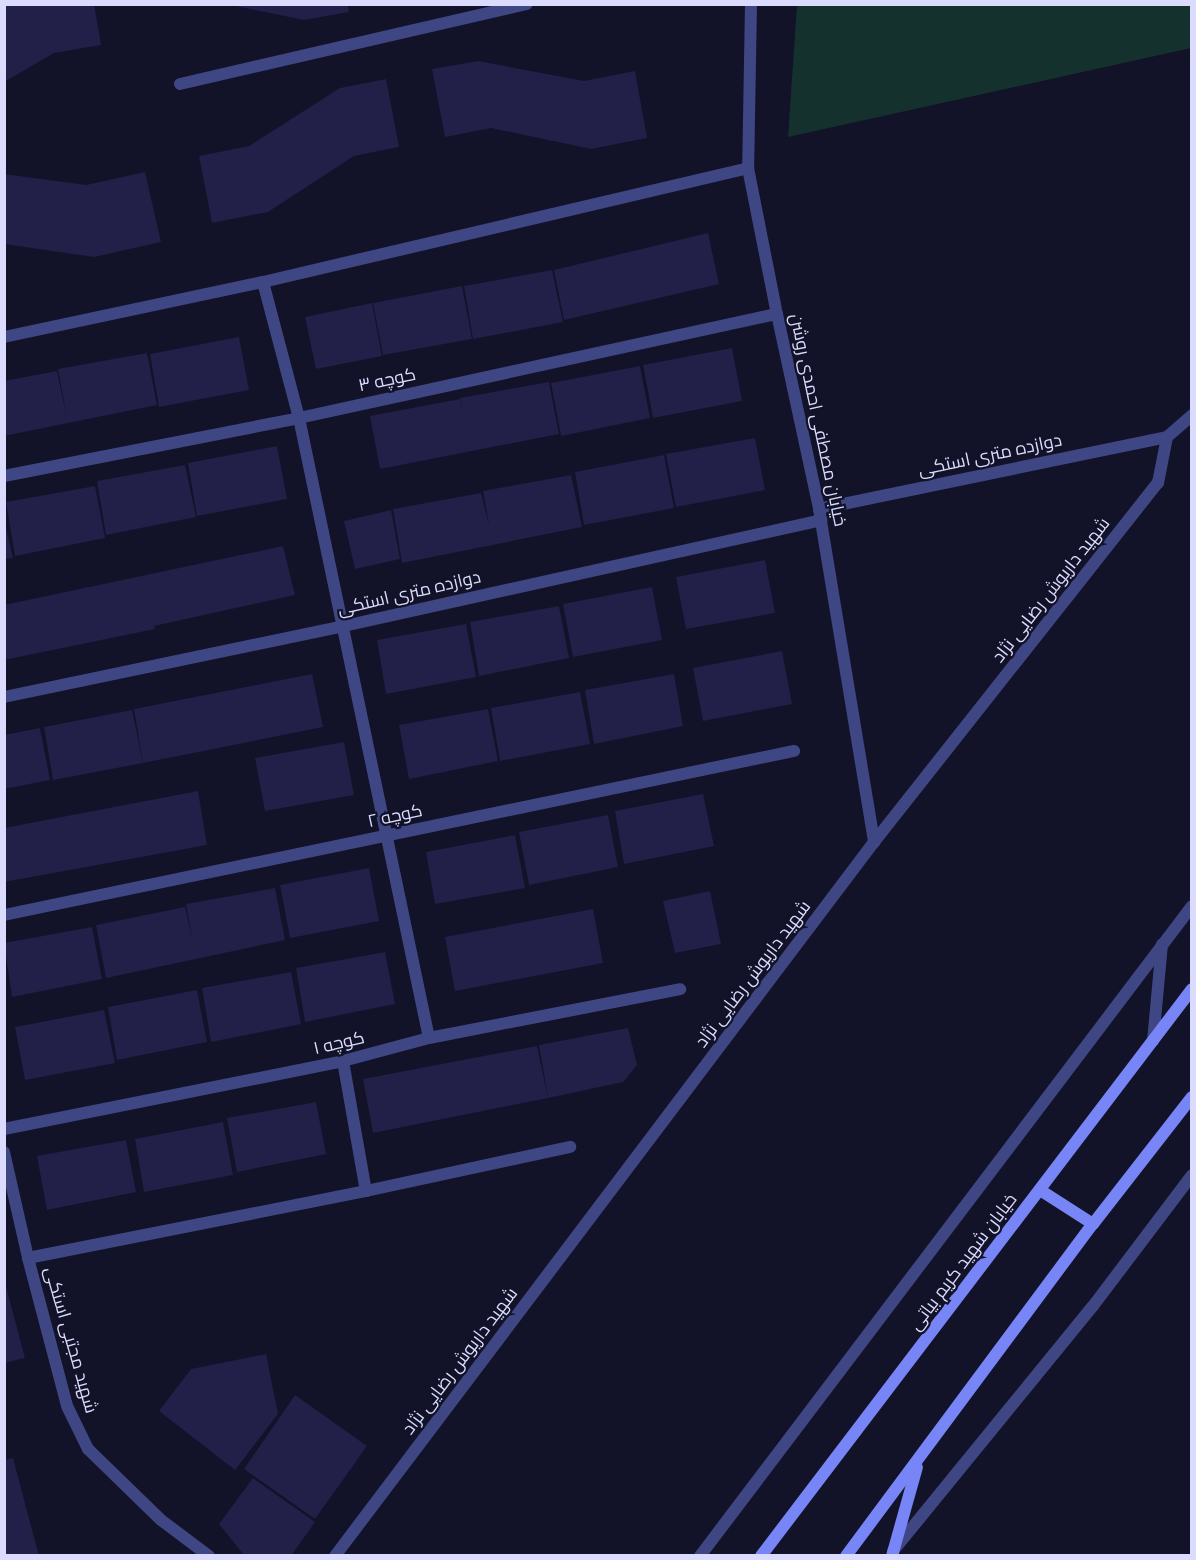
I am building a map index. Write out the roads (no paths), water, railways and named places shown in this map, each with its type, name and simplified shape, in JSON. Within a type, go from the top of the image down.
[{"type":"main road","name":"خیابان شهید کریم بیاتی","points":[[761,1556],[1191,989]]},
{"type":"main road","points":[[846,1556],[1093,1224],[1191,1097]]},
{"type":"main road","points":[[1040,1190],[1093,1224]]},
{"type":"main road","points":[[893,1553],[920,1459]]},
{"type":"street","points":[[180,84],[527,4]]},
{"type":"street","name":"خیابان مصطفی احمدی روشن","points":[[751,4],[748,168],[820,514],[874,842]]},
{"type":"street","points":[[4,337],[263,282],[748,168]]},
{"type":"street","points":[[263,282],[299,418],[429,1038]]},
{"type":"street","name":"کوچه ۳","points":[[4,476],[299,418],[777,314]]},
{"type":"street","points":[[1167,437],[1191,415]]},
{"type":"street","name":"دوازده متری استکی","points":[[4,697],[344,626],[820,514],[1167,437]]},
{"type":"street","name":"شهید داریوش رضایی نژاد","points":[[335,1556],[874,842],[1158,483],[1167,437]]},
{"type":"street","name":"کوچه ۲","points":[[4,915],[794,751]]},
{"type":"street","points":[[700,1556],[1191,906]]},
{"type":"street","points":[[1153,1041],[1162,943]]},
{"type":"street","name":"کوچه ۱","points":[[4,1129],[343,1061],[429,1038],[680,989]]},
{"type":"street","points":[[343,1061],[366,1191]]},
{"type":"street","points":[[28,1258],[366,1191],[570,1147]]},
{"type":"street","name":"شهید مجتبی استکی","points":[[4,1152],[28,1258],[67,1406],[88,1449],[161,1520],[209,1556]]},
{"type":"street","points":[[893,1553],[1093,1306],[1191,1174]]}]
